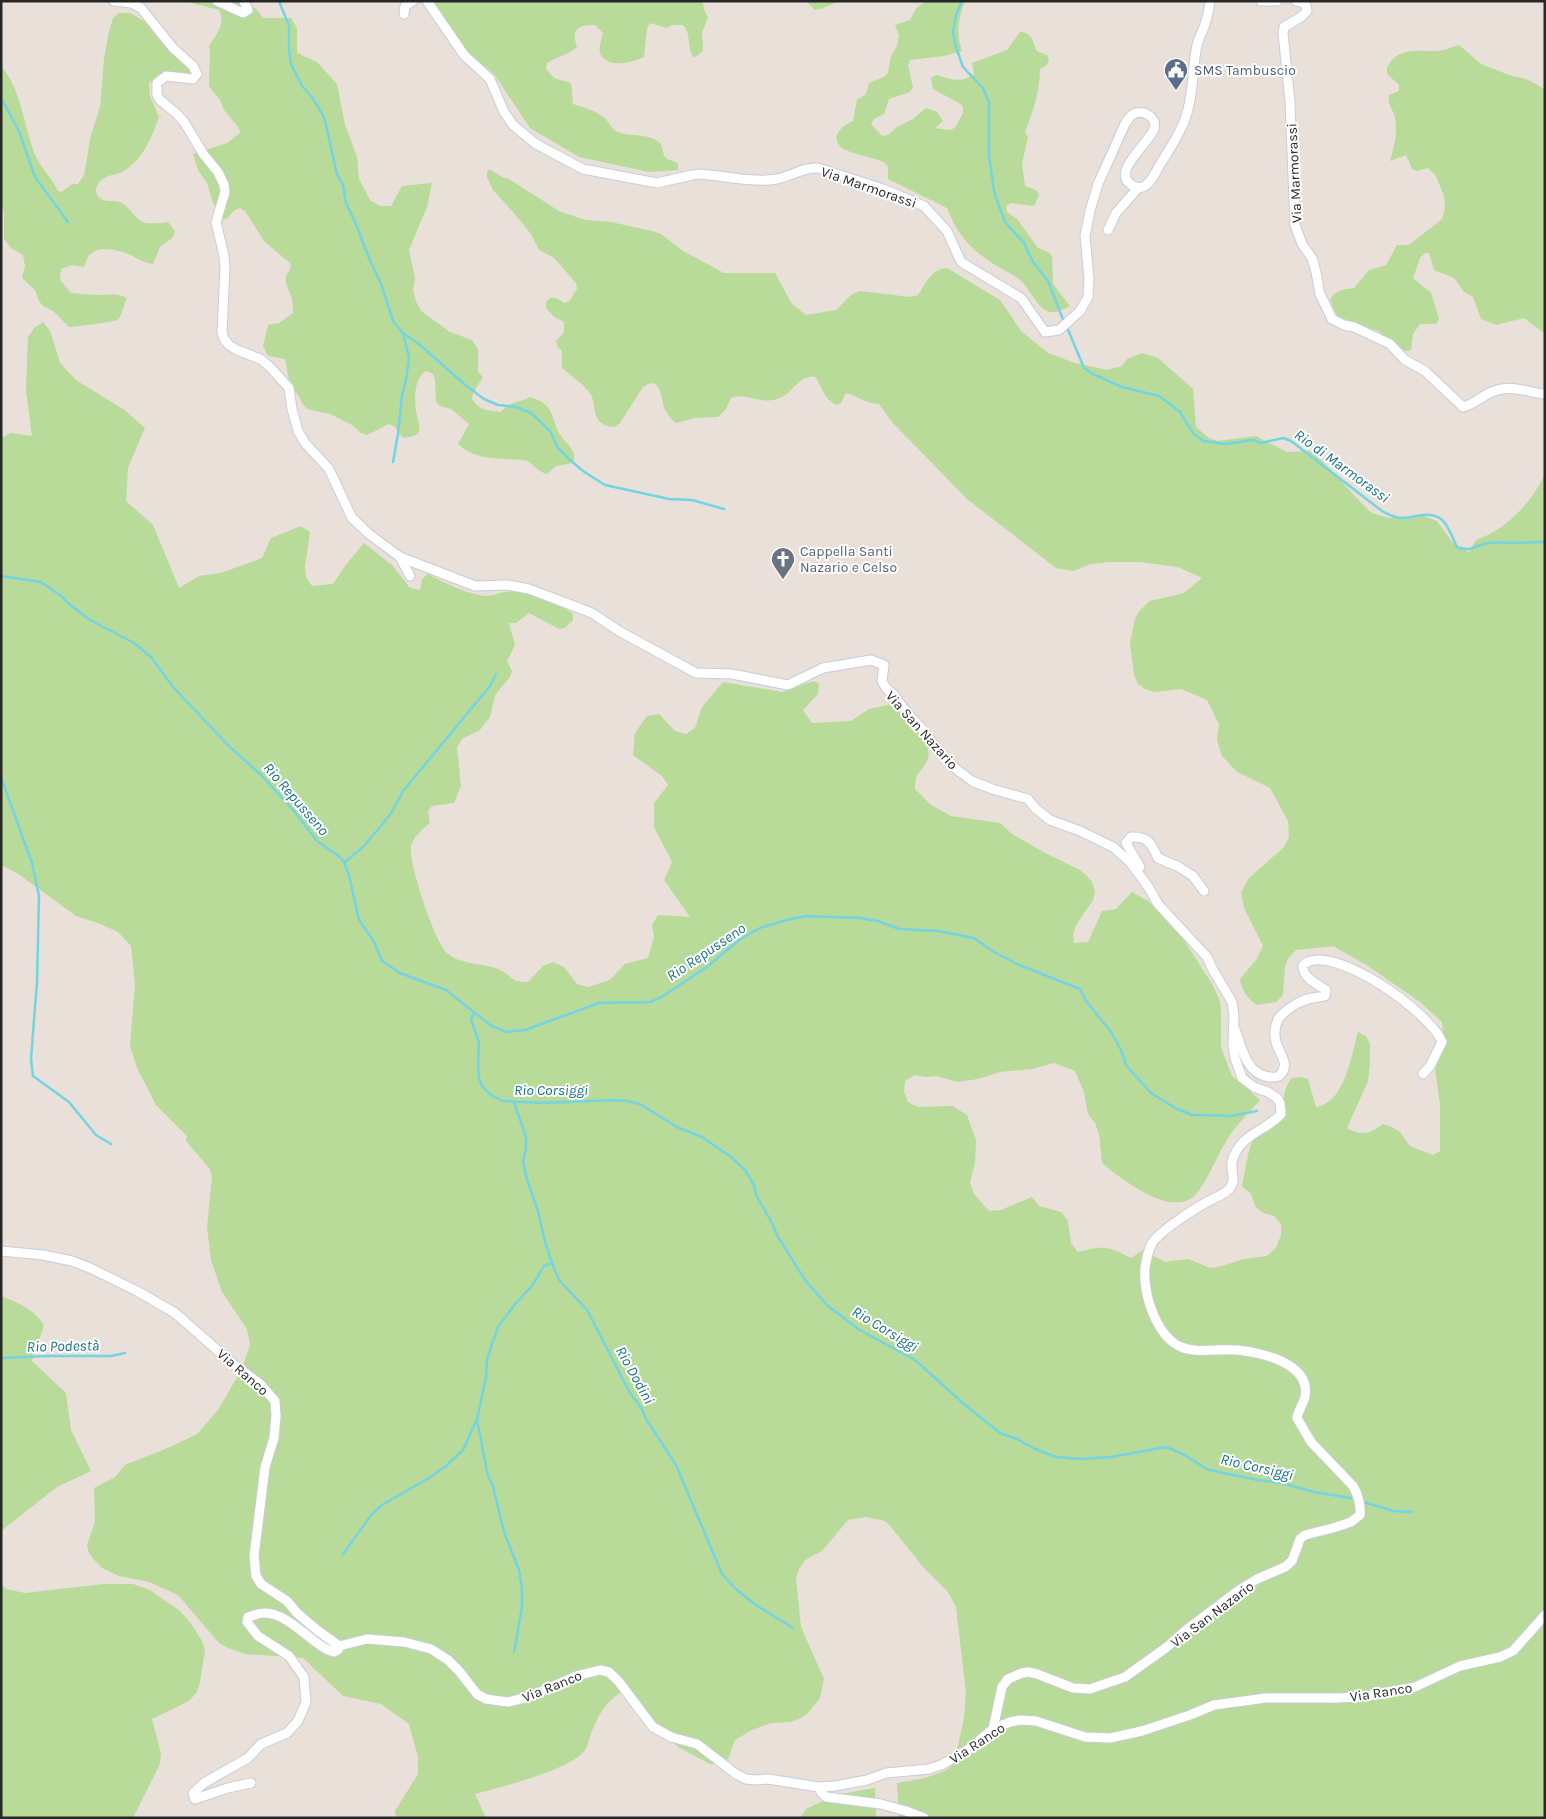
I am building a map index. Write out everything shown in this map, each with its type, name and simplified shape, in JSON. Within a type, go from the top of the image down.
[{"type":"street","name":"Via San Nazario","points":[[114,1],[131,3],[142,8],[173,48],[193,66],[197,74],[193,79],[166,76],[157,83],[157,95],[184,122],[204,155],[218,172],[224,185],[225,192],[216,222],[224,256],[225,270],[222,332],[224,339],[237,350],[260,359],[289,388],[298,431],[305,443],[329,469],[352,518],[369,534],[400,557],[475,586],[507,584],[551,597],[592,613],[619,631],[696,673],[732,674],[788,685],[823,668],[871,660],[884,665],[882,681],[886,688],[956,769],[972,781],[1028,799],[1035,808],[1050,820],[1080,831],[1113,847],[1130,862],[1158,904],[1207,956],[1232,1002],[1233,1046],[1242,1078],[1254,1087],[1268,1092],[1276,1098],[1280,1102],[1281,1114],[1275,1121],[1244,1141],[1238,1148],[1232,1160],[1234,1183],[1229,1189],[1185,1215],[1153,1241],[1145,1267],[1148,1300],[1154,1318],[1167,1338],[1181,1347],[1197,1350],[1237,1350],[1275,1358],[1298,1373],[1303,1384],[1304,1397],[1298,1409],[1297,1418],[1311,1442],[1353,1486],[1358,1495],[1360,1515],[1351,1522],[1305,1535],[1300,1539],[1292,1561],[1285,1567],[1239,1590],[1186,1630],[1167,1647],[1125,1677],[1090,1689],[1073,1688],[1037,1674],[1022,1673],[1008,1679],[1002,1688],[993,1729]]},
{"type":"street","points":[[216,1],[243,13],[248,10],[244,1]]},
{"type":"street","points":[[404,14],[405,6],[413,1]]},
{"type":"street","name":"Via Marmorassi","points":[[426,1],[464,55],[490,79],[504,112],[513,125],[536,144],[583,169],[657,183],[692,175],[763,180],[778,179],[808,167],[836,173],[924,206],[947,231],[960,262],[1021,298],[1045,332],[1059,330],[1080,310],[1088,297],[1089,280],[1085,236],[1098,184],[1126,124],[1131,116],[1140,112],[1146,113],[1154,121],[1155,127],[1150,138],[1131,160],[1125,173],[1125,179],[1128,183],[1138,188]]},
{"type":"street","points":[[1108,230],[1116,213],[1138,188],[1143,187],[1153,178],[1183,125],[1190,102],[1192,68],[1198,42],[1206,22],[1210,1]]},
{"type":"street","points":[[1261,1],[1277,1]]},
{"type":"street","name":"Via Marmorassi","points":[[1296,1],[1304,3],[1306,11],[1301,17],[1284,27],[1283,33],[1290,102],[1295,224],[1302,244],[1312,258],[1320,294],[1332,320],[1344,325],[1354,326],[1390,344],[1405,360],[1425,371],[1463,407],[1471,406],[1484,394],[1502,389],[1515,389],[1545,394]]},
{"type":"street","points":[[400,557],[410,576]]},
{"type":"street","points":[[1149,888],[1144,873],[1126,843],[1131,837],[1140,836],[1150,843],[1158,858],[1179,867],[1192,876],[1204,891]]},
{"type":"street","points":[[1234,1025],[1247,1063],[1253,1070],[1268,1077],[1280,1075],[1284,1067],[1284,1060],[1275,1041],[1278,1019],[1291,1007],[1312,998],[1325,996],[1326,990],[1308,978],[1303,970],[1303,965],[1311,960],[1328,961],[1357,970],[1388,990],[1412,1008],[1440,1036],[1442,1042],[1430,1066],[1423,1074]]},
{"type":"street","name":"Via Ranco","points":[[1,1251],[72,1261],[137,1291],[175,1314],[232,1363],[260,1384],[275,1401],[274,1438],[265,1467],[254,1556],[256,1576],[261,1584],[287,1601],[317,1630],[339,1646],[367,1639],[404,1642],[431,1649],[454,1665],[477,1694],[486,1699],[508,1702],[530,1697],[576,1676],[600,1670],[609,1672],[619,1682],[653,1727],[671,1737],[698,1744],[736,1774],[746,1779],[768,1779],[819,1787],[867,1780],[886,1773],[929,1769],[941,1766],[970,1749],[993,1729],[1020,1720],[1036,1721],[1085,1737],[1110,1738],[1163,1724],[1214,1705],[1266,1698],[1360,1697],[1415,1687],[1460,1666],[1500,1657],[1513,1650],[1545,1614]]},
{"type":"street","points":[[251,1783],[228,1788],[195,1799],[193,1792],[204,1783],[248,1758],[260,1744],[287,1732],[298,1721],[306,1702],[304,1677],[289,1656],[258,1636],[249,1626],[247,1622],[248,1617],[264,1613],[275,1615],[295,1626],[321,1647],[334,1652],[338,1650],[339,1646]]},
{"type":"street","points":[[819,1787],[820,1792],[826,1796],[881,1804],[906,1810],[924,1818]]},
{"type":"green space","points":[[184,1],[242,1],[256,9],[263,18],[291,18],[297,28],[297,53],[317,62],[337,84],[345,125],[357,157],[359,179],[370,200],[380,206],[391,206],[402,186],[432,183],[427,207],[409,250],[415,278],[413,290],[421,311],[450,332],[472,340],[478,350],[478,372],[483,377],[473,393],[472,399],[477,406],[501,412],[512,403],[530,397],[539,400],[549,408],[557,429],[571,448],[574,455],[573,463],[556,466],[547,474],[527,461],[487,457],[474,454],[463,448],[458,444],[469,424],[451,409],[440,406],[436,402],[435,379],[433,374],[426,371],[419,379],[417,385],[415,404],[419,432],[414,436],[403,438],[394,426],[389,424],[367,435],[330,414],[307,409],[290,384],[285,359],[268,356],[263,346],[268,325],[279,323],[293,313],[292,300],[286,284],[287,273],[290,270],[291,264],[264,241],[245,211],[240,208],[235,210],[226,219],[220,219],[207,183],[198,170],[193,154],[227,143],[240,133],[239,128],[224,110],[220,100],[209,86],[209,46],[221,25],[219,10]]},
{"type":"green space","points":[[433,1],[702,1],[708,17],[702,33],[703,51],[694,58],[690,50],[686,29],[683,25],[672,25],[667,28],[650,23],[647,29],[644,57],[627,63],[614,63],[603,58],[600,53],[603,33],[595,25],[589,25],[580,27],[575,32],[577,47],[547,63],[546,69],[554,78],[571,83],[573,104],[599,114],[618,132],[655,139],[659,142],[665,157],[678,164],[678,170],[649,172],[579,157],[530,128],[494,74],[468,52]]},
{"type":"green space","points":[[806,1],[839,1],[815,10]]},
{"type":"green space","points":[[925,1],[965,1],[959,26],[962,51],[944,56],[910,60],[908,65],[913,88],[910,92],[889,99],[884,114],[874,119],[871,124],[882,136],[888,135],[926,108],[937,112],[943,121],[935,128],[950,130],[955,128],[963,113],[963,107],[933,89],[931,78],[936,75],[955,80],[965,79],[974,74],[972,63],[1007,50],[1020,32],[1030,36],[1037,51],[1047,55],[1049,61],[1046,66],[1040,69],[1036,101],[1025,132],[1028,137],[1022,164],[1025,186],[1036,190],[1039,195],[1034,206],[1011,203],[1006,206],[1007,212],[1017,219],[1038,248],[1052,256],[1053,284],[1070,306],[1064,309],[1055,312],[1042,308],[1020,280],[988,260],[966,242],[947,208],[888,179],[888,167],[884,162],[845,150],[836,140],[841,128],[853,121],[857,100],[866,94],[869,83],[884,77],[888,73],[891,56],[897,46],[899,36],[895,25],[910,20],[915,10]]},
{"type":"green space","points":[[119,13],[130,13],[146,22],[152,31],[193,74],[167,72],[149,83],[150,96],[159,117],[150,140],[142,154],[131,166],[122,172],[101,180],[97,186],[96,193],[99,198],[122,203],[145,223],[168,222],[175,231],[173,237],[160,247],[153,264],[122,252],[100,249],[90,254],[84,267],[72,265],[61,269],[60,280],[71,293],[117,295],[127,298],[121,316],[117,320],[69,327],[53,311],[43,306],[35,290],[22,278],[25,266],[23,255],[11,248],[4,239],[4,213],[1,201],[1,66],[8,75],[18,96],[35,155],[58,191],[62,192],[72,184],[78,184],[84,175],[91,135],[100,107],[108,36],[113,18]]},
{"type":"green space","points":[[1459,45],[1481,64],[1509,75],[1526,79],[1545,89],[1545,334],[1524,318],[1496,325],[1481,319],[1473,297],[1464,292],[1454,278],[1434,270],[1429,253],[1425,253],[1420,258],[1413,278],[1431,293],[1439,319],[1436,324],[1420,324],[1413,334],[1411,350],[1405,351],[1378,331],[1337,316],[1330,300],[1343,290],[1354,288],[1369,270],[1386,265],[1397,245],[1409,245],[1442,219],[1445,208],[1444,196],[1436,176],[1428,168],[1417,171],[1412,169],[1406,155],[1390,161],[1396,129],[1395,118],[1389,104],[1389,95],[1399,91],[1399,85],[1387,74],[1387,68],[1391,61],[1401,53],[1439,51]]},
{"type":"green space","points":[[489,169],[509,179],[559,211],[585,220],[611,222],[661,234],[683,251],[724,273],[775,273],[792,304],[806,315],[836,310],[852,294],[860,291],[910,297],[918,295],[926,281],[933,274],[947,268],[1000,300],[1021,331],[1048,353],[1075,363],[1107,370],[1122,366],[1127,359],[1142,353],[1158,358],[1193,389],[1196,427],[1209,438],[1218,441],[1256,436],[1287,452],[1308,451],[1316,454],[1372,513],[1389,518],[1421,515],[1437,521],[1453,543],[1469,552],[1476,540],[1498,529],[1517,514],[1533,495],[1545,474],[1545,1818],[899,1818],[897,1783],[925,1778],[945,1771],[954,1764],[964,1718],[966,1693],[956,1607],[948,1592],[923,1567],[885,1521],[866,1517],[848,1520],[822,1551],[805,1560],[796,1578],[801,1627],[824,1679],[820,1698],[807,1714],[790,1722],[771,1723],[752,1730],[735,1740],[728,1759],[720,1764],[710,1764],[678,1747],[640,1708],[628,1697],[620,1693],[610,1701],[598,1717],[585,1750],[578,1757],[551,1771],[475,1794],[486,1818],[396,1818],[395,1811],[418,1774],[418,1757],[409,1724],[381,1704],[343,1696],[303,1658],[245,1654],[228,1648],[219,1643],[178,1595],[149,1582],[119,1576],[102,1568],[89,1553],[87,1545],[95,1522],[94,1488],[115,1477],[125,1465],[197,1434],[218,1410],[242,1369],[250,1345],[247,1329],[222,1292],[211,1260],[207,1227],[212,1176],[209,1168],[186,1141],[187,1136],[156,1105],[137,1068],[130,1046],[135,985],[131,946],[118,932],[76,916],[17,873],[1,865],[1,438],[11,433],[32,436],[26,392],[28,337],[34,328],[43,322],[50,331],[60,363],[76,380],[123,409],[145,428],[128,468],[126,501],[153,525],[179,588],[199,576],[221,573],[262,558],[271,538],[301,526],[310,532],[305,566],[306,577],[312,586],[333,584],[364,543],[393,566],[410,588],[420,590],[422,579],[428,574],[456,588],[479,595],[488,596],[505,592],[532,594],[558,604],[573,614],[573,620],[565,628],[559,629],[529,613],[516,623],[509,623],[515,645],[507,661],[512,671],[510,677],[495,695],[490,717],[479,731],[463,738],[457,747],[461,786],[454,803],[432,806],[428,811],[430,823],[412,843],[411,855],[423,902],[442,946],[453,957],[465,962],[498,969],[514,980],[522,982],[528,982],[543,966],[553,962],[564,967],[577,984],[588,987],[610,980],[625,964],[648,958],[654,937],[652,925],[658,915],[690,917],[664,880],[672,862],[654,827],[654,803],[668,785],[662,776],[633,755],[635,733],[647,716],[659,714],[675,731],[686,734],[695,728],[702,707],[723,682],[782,692],[814,681],[819,684],[818,694],[803,710],[812,723],[851,721],[869,709],[891,704],[917,730],[927,746],[929,754],[927,761],[917,776],[915,789],[931,805],[951,816],[1000,823],[1012,834],[1080,870],[1087,876],[1092,882],[1095,891],[1093,900],[1076,925],[1073,934],[1074,943],[1088,942],[1102,911],[1116,909],[1132,892],[1148,901],[1184,940],[1212,984],[1220,1001],[1221,1047],[1232,1076],[1260,1100],[1232,1132],[1197,1193],[1190,1199],[1180,1202],[1169,1202],[1156,1198],[1131,1185],[1102,1163],[1099,1134],[1095,1123],[1088,1114],[1084,1092],[1075,1071],[1054,1063],[1032,1069],[1000,1072],[978,1079],[958,1082],[936,1076],[925,1077],[915,1075],[905,1081],[904,1092],[908,1102],[918,1107],[953,1106],[967,1115],[976,1140],[975,1162],[970,1183],[974,1194],[989,1211],[1001,1210],[1032,1197],[1039,1206],[1061,1212],[1068,1221],[1071,1243],[1078,1252],[1094,1248],[1106,1248],[1131,1258],[1143,1250],[1165,1262],[1188,1259],[1210,1268],[1244,1259],[1267,1256],[1276,1248],[1281,1235],[1281,1224],[1274,1216],[1263,1213],[1255,1206],[1251,1194],[1242,1186],[1250,1146],[1255,1138],[1283,1117],[1285,1091],[1292,1078],[1308,1079],[1316,1107],[1326,1104],[1334,1097],[1345,1077],[1358,1032],[1366,1036],[1370,1044],[1368,1081],[1347,1128],[1352,1131],[1366,1133],[1383,1124],[1400,1132],[1410,1146],[1433,1155],[1440,1151],[1440,1103],[1435,1070],[1444,1047],[1442,1022],[1420,1002],[1368,966],[1333,946],[1296,950],[1289,957],[1285,966],[1283,995],[1276,1002],[1257,1005],[1243,990],[1240,979],[1256,960],[1263,946],[1244,908],[1241,892],[1249,878],[1284,847],[1289,837],[1288,821],[1270,788],[1237,772],[1222,756],[1217,740],[1219,724],[1207,700],[1181,689],[1154,692],[1138,684],[1134,675],[1130,643],[1135,619],[1139,611],[1150,601],[1184,593],[1202,578],[1178,567],[1139,562],[1091,564],[1073,571],[1056,568],[967,499],[892,422],[879,404],[846,393],[841,403],[836,405],[826,396],[815,377],[805,378],[782,397],[775,400],[737,396],[731,398],[726,409],[718,417],[695,418],[676,423],[665,410],[657,386],[649,384],[643,387],[620,423],[615,427],[606,425],[597,418],[589,392],[562,368],[562,351],[556,341],[564,332],[564,322],[554,317],[546,308],[546,302],[550,298],[556,298],[565,303],[570,300],[577,289],[576,283],[554,258],[539,250],[531,234],[493,190],[487,177]]},
{"type":"green space","points":[[1,1296],[31,1311],[44,1325],[32,1361],[66,1393],[71,1430],[91,1471],[57,1487],[1,1531]]},
{"type":"green space","points":[[1,1584],[6,1589],[25,1593],[104,1584],[133,1584],[150,1590],[180,1611],[202,1641],[205,1650],[197,1692],[189,1701],[152,1719],[161,1753],[160,1764],[133,1818],[1,1818]]},
{"type":"green space","points":[[875,1788],[876,1818],[800,1818],[806,1809],[836,1795]]},
{"type":"waterway","points":[[279,1],[289,26],[291,64],[302,86],[312,97],[324,117],[337,174],[343,185],[346,203],[382,286],[393,321],[403,333],[409,357],[393,462]]},
{"type":"waterway","name":"Rio di Marmorassi","points":[[962,1],[956,15],[953,32],[955,44],[963,67],[983,88],[989,102],[989,156],[994,191],[1005,222],[1024,243],[1033,262],[1048,281],[1064,322]]},
{"type":"waterway","points":[[1,98],[19,131],[35,177],[68,222]]},
{"type":"waterway","name":"Rio di Marmorassi","points":[[1067,327],[1084,368],[1122,387],[1159,396],[1180,412],[1193,433],[1203,441],[1226,444],[1253,440],[1261,443],[1283,438],[1291,441],[1382,511],[1393,517],[1406,518],[1430,515],[1441,518],[1457,547],[1464,549],[1491,543],[1545,542]]},
{"type":"waterway","points":[[403,333],[419,344],[484,399],[498,405],[516,407],[531,413],[550,431],[558,448],[569,459],[583,471],[605,485],[669,499],[692,500],[724,509]]},
{"type":"waterway","name":"Rio Repusseno","points":[[1,576],[41,582],[90,620],[134,643],[151,657],[173,687],[228,745],[262,776],[295,812],[317,841],[344,862],[349,875],[359,920],[373,940],[382,961],[400,973],[446,990],[490,1025],[506,1032],[525,1030],[599,1003],[650,1002],[660,998],[707,967],[740,939],[760,928],[807,916],[860,918],[878,921],[899,929],[938,931],[974,938],[994,952],[1017,964],[1080,989],[1086,1001],[1111,1032],[1121,1050],[1126,1065],[1151,1093],[1177,1109],[1192,1115],[1231,1116],[1257,1111]]},
{"type":"waterway","points":[[345,862],[363,847],[381,826],[392,812],[403,791],[490,686],[496,674]]},
{"type":"waterway","points":[[1,777],[32,863],[39,896],[37,982],[31,1059],[33,1076],[69,1102],[96,1135],[111,1144]]},
{"type":"waterway","name":"Rio Corsiggi","points":[[474,1013],[471,1019],[479,1043],[479,1078],[482,1086],[491,1095],[503,1101],[541,1103],[627,1101],[640,1104],[677,1127],[702,1137],[731,1157],[745,1170],[778,1237],[805,1280],[827,1305],[858,1329],[915,1360],[1000,1433],[1056,1457],[1081,1459],[1111,1457],[1166,1447],[1183,1454],[1207,1469],[1356,1499]]},
{"type":"waterway","name":"Rio Dodini","points":[[514,1102],[526,1137],[523,1161],[527,1180],[538,1211],[545,1242],[559,1280],[587,1310],[630,1393],[676,1465],[722,1574],[736,1589],[756,1605],[793,1628]]},
{"type":"waterway","points":[[514,1652],[522,1607],[522,1588],[519,1570],[504,1532],[493,1486],[488,1476],[477,1420],[486,1377],[487,1359],[498,1327],[515,1304],[532,1286],[544,1266],[552,1263]]},
{"type":"waterway","name":"Rio Podestà","points":[[1,1358],[111,1356],[125,1353]]},
{"type":"waterway","points":[[343,1554],[372,1514],[382,1505],[429,1478],[446,1466],[463,1450],[476,1421]]},
{"type":"waterway","name":"Rio Corsiggi","points":[[1363,1502],[1394,1511],[1412,1512]]},
{"type":"place","name":"SMS Tambuscio","points":[[1176,91]]},
{"type":"place","name":"Cappella Santi Nazario e Celso","points":[[783,580]]}]
